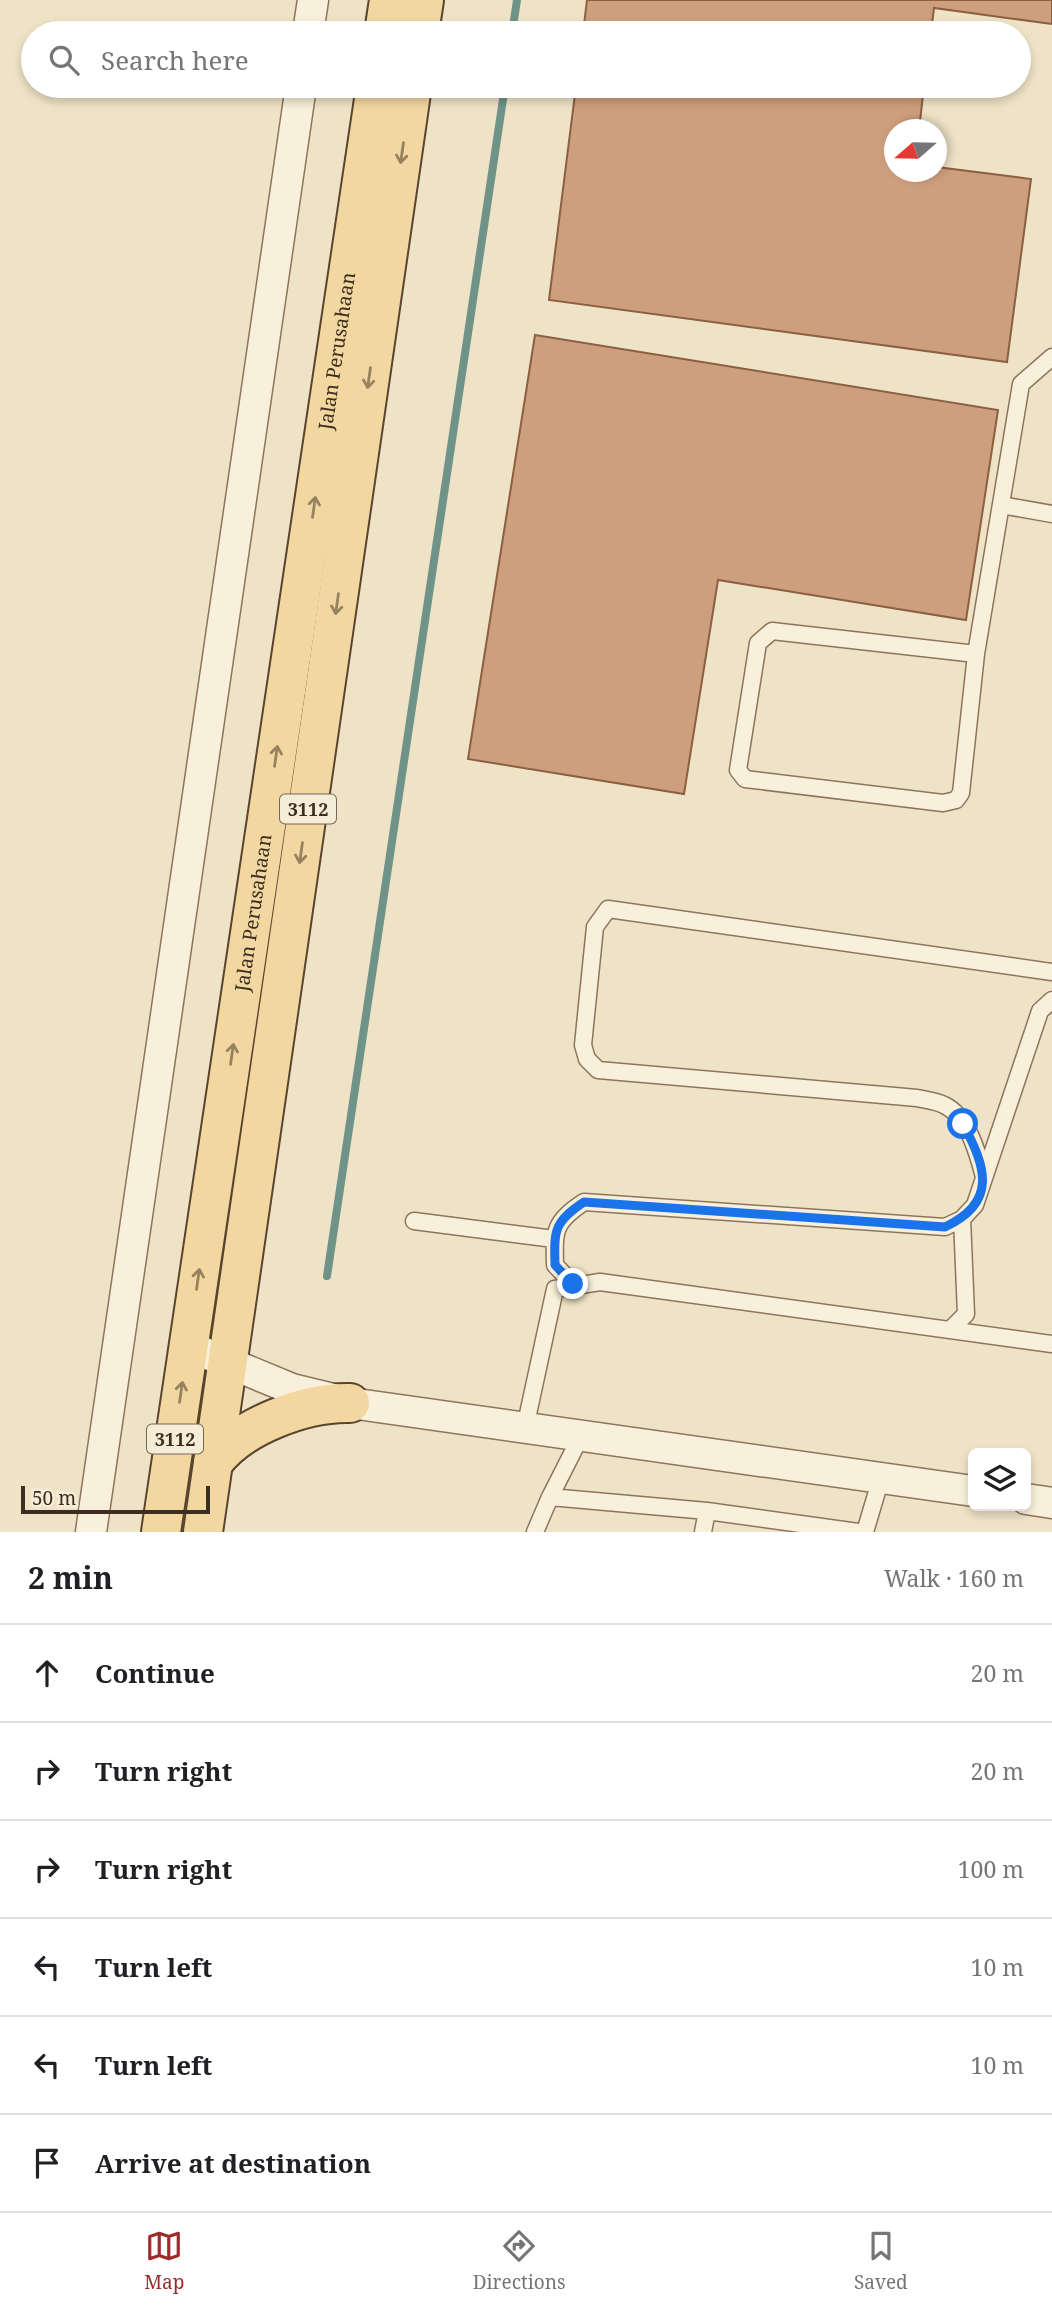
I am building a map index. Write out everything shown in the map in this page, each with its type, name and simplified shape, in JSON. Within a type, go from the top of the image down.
[{"type":"main road","points":[[386,21],[389,0]]},
{"type":"main road","points":[[421,21],[424,0]]},
{"type":"main road","name":"Jalan Perusahaan","points":[[161,1532],[374,98]]},
{"type":"main road","name":"Jalan Perusahaan","points":[[203,1532],[410,98]]},
{"type":"main road","points":[[213,1463],[225,1447],[314,1401]]},
{"type":"street","points":[[310,21],[313,0]]},
{"type":"street","points":[[92,1532],[299,98]]},
{"type":"street","points":[[188,1346],[314,1401],[525,1427],[968,1490]]},
{"type":"street","points":[[1031,1500],[1052,1503]]},
{"type":"lane","points":[[976,654],[772,631],[758,643],[738,770],[745,779],[943,803],[956,800],[961,793],[976,654],[1021,384],[1052,357]]},
{"type":"lane","points":[[1001,505],[1052,514]]},
{"type":"lane","points":[[985,1177],[976,1148],[963,1124],[946,1105],[917,1098],[598,1070],[587,1059],[583,1045],[595,927],[608,909],[1052,972]]},
{"type":"lane","points":[[573,1284],[555,1265],[554,1239],[561,1217],[584,1202],[945,1227],[962,1219],[975,1205],[1040,1011],[1052,1000]]},
{"type":"lane","points":[[950,1330],[966,1314],[962,1219]]},
{"type":"lane","points":[[414,1221],[554,1239]]},
{"type":"lane","points":[[525,1427],[555,1289],[573,1284],[600,1282],[1052,1344]]},
{"type":"lane","points":[[535,1532],[581,1436]]},
{"type":"lane","points":[[865,1532],[881,1478]]},
{"type":"lane","points":[[550,1496],[706,1511],[858,1532]]},
{"type":"lane","points":[[703,1532],[706,1511]]},
{"type":"building","points":[[587,0],[1052,0],[1052,24],[934,8],[932,21],[584,21]]},
{"type":"building","points":[[574,98],[923,98],[920,119],[884,119],[884,182],[947,182],[947,168],[1031,179],[1007,362],[549,300]]},
{"type":"building","points":[[535,335],[998,410],[966,620],[718,580],[684,794],[468,759]]},
{"type":"waterway","points":[[514,21],[517,0]]},
{"type":"waterway","points":[[327,1276],[503,98]]},
{"type":"route","points":[[573,1284],[555,1265],[554,1239],[561,1217],[584,1202],[945,1227],[962,1219],[975,1205],[985,1177],[976,1148],[963,1124]]}]
